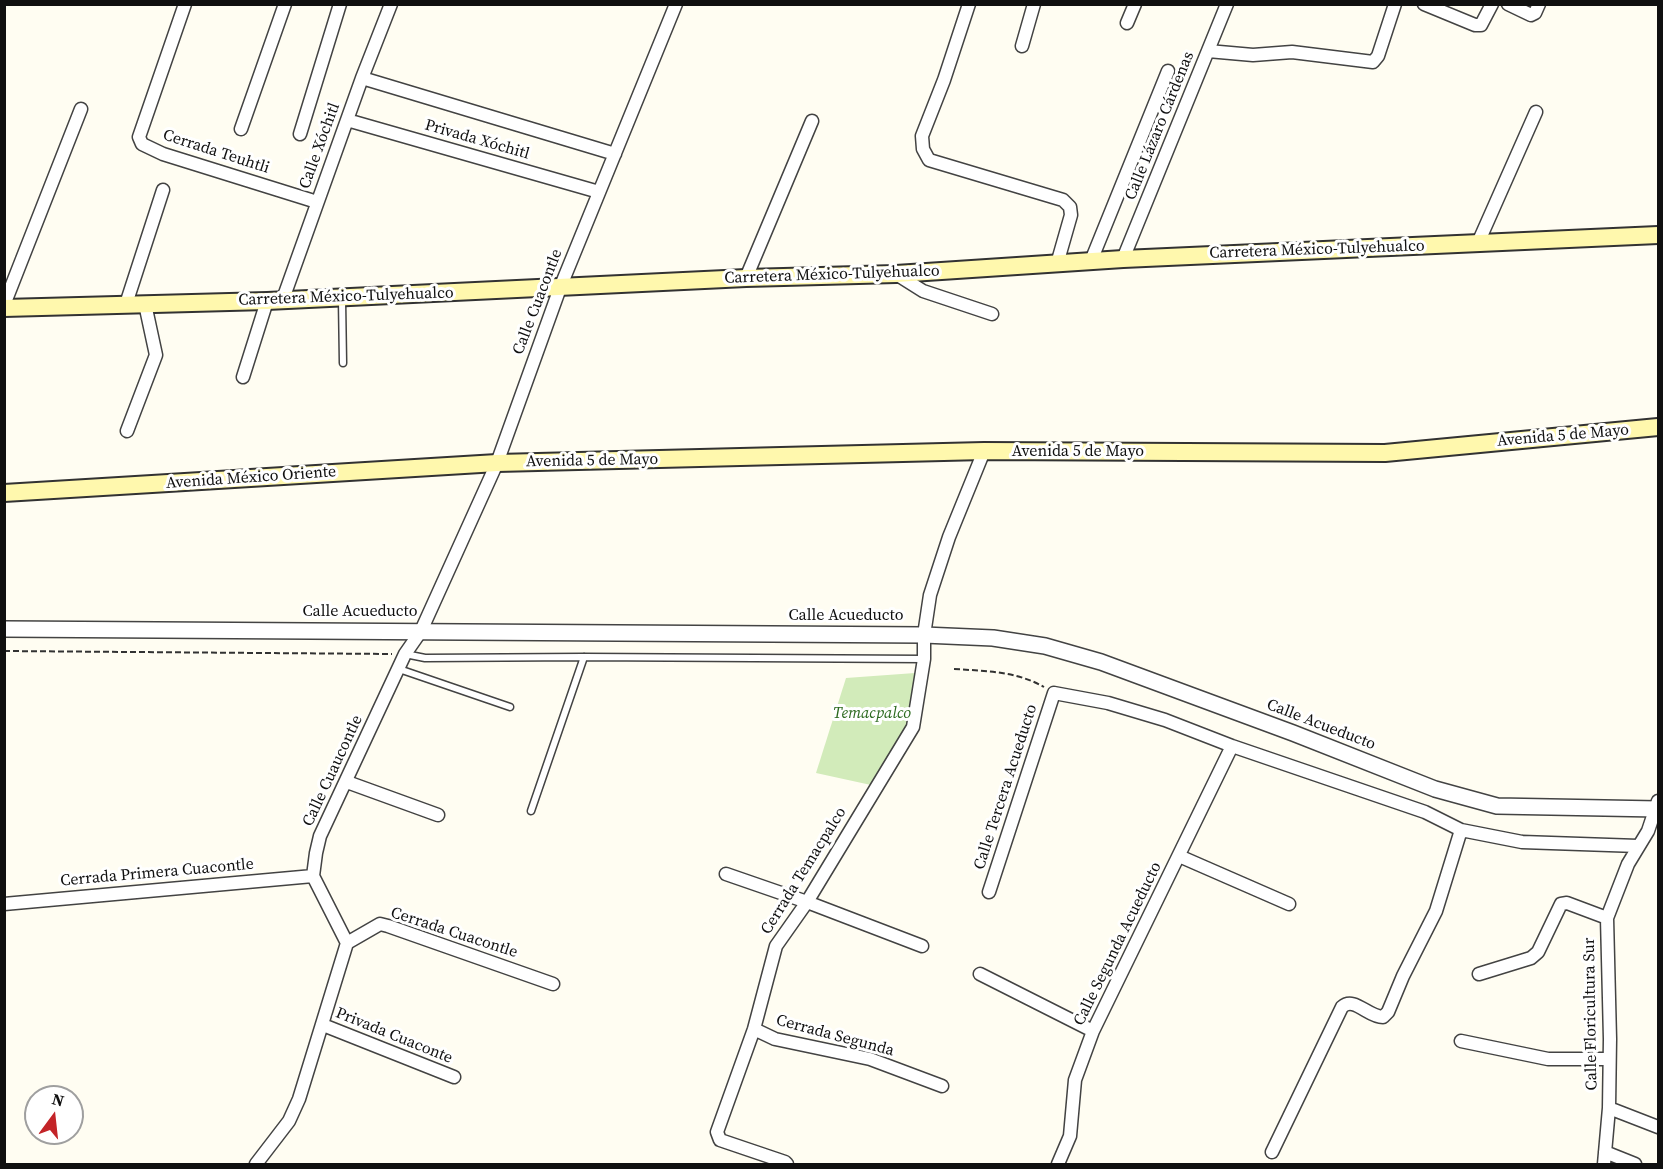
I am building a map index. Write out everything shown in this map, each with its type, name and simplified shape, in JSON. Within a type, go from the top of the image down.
[{"type":"main road","name":"Carretera México-Tulyehualco","points":[[4,307],[275,300],[746,278],[896,274],[1123,259],[1659,235]]},
{"type":"main road","name":"Avenida 5 de Mayo","points":[[497,463],[984,451],[1385,453],[1659,427]]},
{"type":"main road","name":"Avenida México Oriente","points":[[4,493],[497,463]]},
{"type":"street","name":"Cerrada Teuhtli","points":[[185,4],[140,137],[142,144],[163,154],[317,202]]},
{"type":"street","name":"Cerrada Teuhtli","points":[[241,129],[285,4]]},
{"type":"street","points":[[300,134],[340,4]]},
{"type":"street","name":"Calle Xóchitl","points":[[243,377],[317,202],[391,4]]},
{"type":"street","name":"Calle Cuacontle","points":[[497,463],[560,288],[676,4]]},
{"type":"street","points":[[969,4],[944,80],[922,136],[923,149],[929,160],[1063,200],[1070,207],[1071,215],[1057,264]]},
{"type":"street","points":[[1022,46],[1034,4]]},
{"type":"street","points":[[1127,23],[1135,4]]},
{"type":"street","name":"Calle Lázaro Cárdenas","points":[[1123,259],[1227,4]]},
{"type":"street","points":[[1208,51],[1253,55],[1292,52],[1373,62],[1378,56],[1395,4]]},
{"type":"street","points":[[1424,4],[1475,25],[1480,25],[1492,4]]},
{"type":"street","points":[[1508,4],[1531,15],[1537,9]]},
{"type":"street","points":[[1091,261],[1168,71]]},
{"type":"street","points":[[362,78],[615,154]]},
{"type":"street","points":[[4,307],[81,110]]},
{"type":"street","points":[[1478,243],[1536,112]]},
{"type":"street","name":"Privada Xóchitl","points":[[347,120],[599,192]]},
{"type":"street","points":[[746,278],[812,121]]},
{"type":"street","points":[[126,304],[163,190]]},
{"type":"street","points":[[896,274],[923,291],[992,314]]},
{"type":"street","points":[[127,431],[156,355],[145,303]]},
{"type":"street","name":"Cerrada Temacpalco","points":[[787,1164],[720,1140],[717,1132],[754,1029],[776,946],[807,902],[913,727],[924,659],[924,635],[930,595],[949,537],[984,451]]},
{"type":"street","name":"Calle Cuaucontle","points":[[313,876],[320,836],[405,654],[421,631],[497,463]]},
{"type":"street","name":"Calle Acueducto","points":[[4,629],[924,635],[993,638],[1045,646],[1101,662],[1293,733],[1435,789],[1497,806],[1658,806]]},
{"type":"street","points":[[1054,693],[1108,703],[1165,720],[1232,746],[1404,804],[1461,830],[1522,842],[1638,846]]},
{"type":"street","name":"Calle Tercera Acueducto","points":[[989,892],[1054,693]]},
{"type":"street","name":"Calle Segunda Acueducto","points":[[1058,1164],[1070,1136],[1075,1080],[1093,1031],[1232,746]]},
{"type":"street","points":[[347,782],[438,815]]},
{"type":"street","name":"Calle Floricultura Sur","points":[[1605,1158],[1609,1108],[1607,918],[1628,864],[1638,846],[1653,831],[1658,806]]},
{"type":"street","points":[[1272,1152],[1342,1007],[1351,1002],[1375,1017],[1383,1017],[1388,1012],[1403,976],[1436,911],[1461,830]]},
{"type":"street","points":[[1179,856],[1289,904]]},
{"type":"street","points":[[726,874],[922,946]]},
{"type":"street","points":[[256,1164],[290,1121],[299,1099],[346,943],[313,876]]},
{"type":"street","name":"Cerrada Primera Cuacontle","points":[[4,904],[313,876]]},
{"type":"street","points":[[1479,974],[1531,958],[1538,952],[1561,904],[1566,903],[1607,918]]},
{"type":"street","name":"Cerrada Cuacontle","points":[[346,943],[380,924],[553,984]]},
{"type":"street","points":[[980,974],[1093,1031]]},
{"type":"street","name":"Privada Cuaconte","points":[[323,1025],[454,1077]]},
{"type":"street","name":"Cerrada Segunda","points":[[754,1029],[775,1039],[870,1059],[942,1086]]},
{"type":"street","points":[[1461,1041],[1548,1059],[1609,1059]]},
{"type":"street","points":[[1609,1108],[1659,1127]]},
{"type":"street","points":[[1605,1158],[1635,1164]]},
{"type":"lane","points":[[342,296],[343,363]]},
{"type":"lane","points":[[405,654],[425,658],[924,659]]},
{"type":"lane","points":[[531,811],[584,657]]},
{"type":"lane","points":[[399,669],[510,707]]},
{"type":"path","points":[[4,651],[405,654]]},
{"type":"path","points":[[954,669],[1002,672],[1029,679],[1054,693]]},
{"type":"green space","name":"Temacpalco","points":[[915,673],[907,724],[871,785],[816,773],[846,678]]}]
